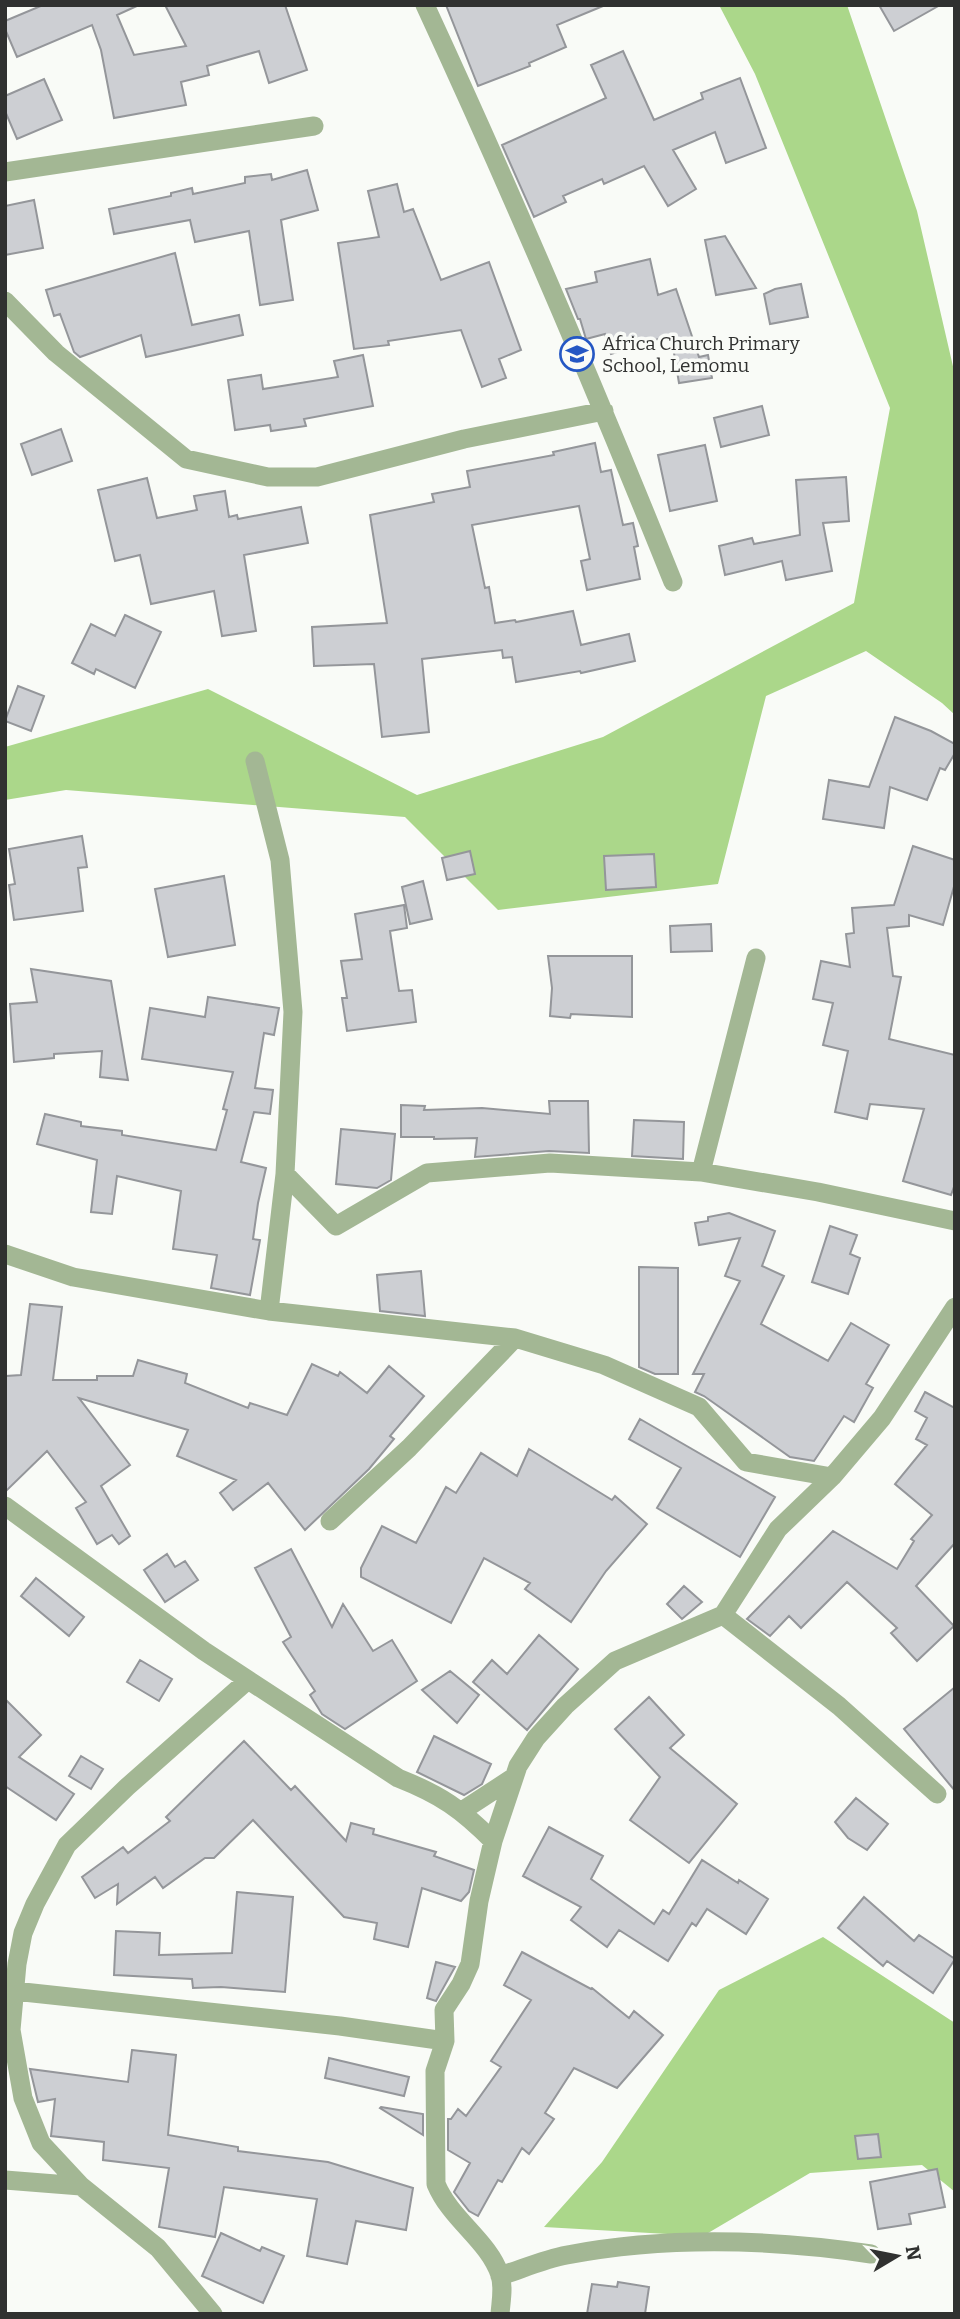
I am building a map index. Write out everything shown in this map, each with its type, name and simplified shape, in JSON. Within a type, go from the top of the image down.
[{"type":"street","points":[[425,5],[604,411],[673,582]]},
{"type":"street","points":[[5,172],[314,126]]},
{"type":"street","points":[[5,302],[55,352],[186,458],[268,477],[317,477],[464,439],[604,411]]},
{"type":"street","points":[[255,761],[279,860],[293,1012],[285,1174],[269,1311]]},
{"type":"street","points":[[701,1172],[756,958]]},
{"type":"street","points":[[285,1174],[336,1226],[427,1173],[550,1163],[701,1172],[818,1192],[955,1221]]},
{"type":"street","points":[[5,1254],[73,1277],[269,1311],[515,1338],[604,1365],[699,1407],[746,1462],[832,1477]]},
{"type":"street","points":[[500,2314],[503,2288],[492,2258],[443,2200],[436,2184],[435,2071],[445,2041],[444,2010],[470,1964],[479,1901],[493,1841],[518,1766],[536,1738],[565,1706],[615,1661],[723,1615],[778,1529],[832,1477],[882,1418],[955,1307]]},
{"type":"street","points":[[330,1521],[409,1448],[515,1338]]},
{"type":"street","points":[[5,1506],[247,1680],[398,1778],[432,1791],[462,1811],[493,1841]]},
{"type":"street","points":[[723,1615],[839,1706],[937,1794]]},
{"type":"street","points":[[214,2314],[158,2248],[81,2186],[41,2143],[23,2098],[11,2030],[23,1933],[35,1903],[67,1845],[247,1680]]},
{"type":"street","points":[[462,1811],[514,1777]]},
{"type":"street","points":[[5,1922],[23,1933]]},
{"type":"street","points":[[14,1991],[340,2026],[445,2041]]},
{"type":"street","points":[[5,2180],[81,2186]]},
{"type":"street","points":[[500,2276],[564,2255],[632,2246],[698,2242],[811,2245],[871,2254]]},
{"type":"green space","points":[[719,5],[847,5],[917,211],[955,375],[955,715],[942,703],[866,651],[766,696],[718,884],[498,910],[405,817],[66,790],[5,800],[5,747],[208,689],[417,795],[603,737],[854,603],[890,408],[755,74]]},
{"type":"green space","points":[[823,1937],[955,2023],[955,2192],[922,2165],[810,2173],[703,2236],[544,2227],[602,2162],[719,1990]]},
{"type":"building","points":[[43,5],[139,5],[117,15],[134,55],[186,46],[165,5],[285,5],[307,70],[269,83],[259,51],[207,66],[209,75],[181,82],[186,105],[114,118],[101,50],[92,25],[17,57],[5,29],[5,21]]},
{"type":"building","points":[[446,5],[603,6],[557,25],[566,47],[529,63],[530,66],[478,86]]},
{"type":"building","points":[[879,5],[940,5],[894,31]]},
{"type":"building","points":[[623,51],[654,120],[703,99],[701,93],[740,78],[766,148],[726,163],[715,132],[673,150],[696,189],[668,206],[644,166],[604,184],[602,179],[563,196],[566,202],[534,217],[502,145],[606,98],[591,65]]},
{"type":"building","points":[[44,79],[62,120],[17,139],[5,111],[5,96]]},
{"type":"building","points":[[307,170],[318,210],[281,220],[293,300],[260,305],[249,231],[195,242],[190,220],[114,234],[109,209],[171,196],[171,193],[192,188],[193,194],[245,183],[245,177],[271,174],[272,180]]},
{"type":"building","points":[[397,184],[404,212],[413,209],[441,280],[489,262],[521,350],[499,359],[506,378],[482,387],[461,330],[388,341],[389,345],[354,349],[338,243],[379,237],[368,191]]},
{"type":"building","points":[[34,200],[43,248],[5,255],[5,206]]},
{"type":"building","points":[[725,236],[756,288],[716,295],[705,240]]},
{"type":"building","points":[[175,253],[192,325],[239,315],[243,335],[146,357],[141,335],[80,357],[74,352],[60,314],[54,316],[46,290]]},
{"type":"building","points":[[650,259],[658,295],[676,289],[699,357],[708,355],[712,378],[679,383],[671,335],[611,354],[605,334],[586,339],[566,289],[597,282],[595,272]]},
{"type":"building","points":[[801,284],[808,317],[770,324],[764,294]]},
{"type":"building","points":[[363,355],[373,406],[304,419],[306,426],[271,431],[270,425],[235,430],[228,380],[261,375],[263,389],[338,377],[334,361]]},
{"type":"building","points":[[762,406],[769,435],[721,447],[714,418]]},
{"type":"building","points":[[61,429],[72,461],[32,475],[21,444]]},
{"type":"building","points":[[595,443],[601,472],[611,470],[623,525],[633,523],[638,546],[634,547],[640,579],[587,590],[581,561],[590,559],[579,506],[472,525],[485,588],[489,587],[495,623],[516,622],[573,611],[581,645],[629,634],[635,661],[581,673],[580,671],[516,682],[512,657],[503,658],[502,650],[422,659],[429,732],[382,737],[374,664],[314,666],[312,627],[387,623],[370,515],[434,502],[432,494],[470,487],[467,471],[554,455],[553,452]]},
{"type":"building","points":[[705,445],[717,501],[670,511],[658,455]]},
{"type":"building","points":[[846,477],[849,521],[823,523],[832,571],[786,580],[782,561],[725,575],[719,546],[752,538],[754,544],[800,535],[796,480]]},
{"type":"building","points":[[147,478],[157,518],[197,510],[194,496],[225,491],[229,517],[237,515],[238,519],[301,507],[308,543],[244,555],[256,631],[222,636],[214,591],[151,604],[140,555],[115,561],[98,490]]},
{"type":"building","points":[[125,615],[161,632],[135,688],[96,669],[94,674],[72,663],[91,624],[115,636]]},
{"type":"building","points":[[18,686],[44,696],[31,731],[5,721]]},
{"type":"building","points":[[895,717],[955,744],[955,753],[945,770],[940,768],[927,800],[890,787],[884,828],[823,819],[829,780],[869,787]]},
{"type":"building","points":[[82,836],[87,867],[78,868],[83,911],[14,920],[9,885],[15,884],[9,849]]},
{"type":"building","points":[[913,846],[955,860],[955,883],[943,925],[909,915],[909,926],[887,928],[893,976],[901,977],[889,1039],[955,1055],[955,1184],[951,1195],[903,1181],[924,1109],[870,1104],[867,1119],[835,1112],[848,1051],[823,1045],[833,1003],[813,999],[821,961],[850,967],[846,934],[854,933],[852,908],[894,905]]},
{"type":"building","points":[[470,851],[475,874],[447,880],[442,858]]},
{"type":"building","points":[[654,854],[656,887],[606,890],[604,856]]},
{"type":"building","points":[[224,876],[235,945],[168,957],[155,889]]},
{"type":"building","points":[[423,881],[432,919],[410,924],[402,887]]},
{"type":"building","points":[[404,905],[407,928],[390,931],[399,991],[412,990],[416,1022],[347,1031],[342,998],[347,998],[341,961],[362,959],[355,914]]},
{"type":"building","points":[[711,924],[712,951],[671,952],[670,926]]},
{"type":"building","points":[[548,956],[632,956],[632,1017],[571,1014],[570,1018],[550,1016],[552,988]]},
{"type":"building","points":[[31,969],[111,981],[128,1080],[100,1077],[102,1051],[54,1054],[54,1058],[14,1062],[10,1004],[37,1002]]},
{"type":"building","points":[[208,997],[279,1008],[274,1035],[264,1033],[255,1088],[273,1090],[270,1114],[254,1112],[241,1162],[266,1168],[253,1239],[260,1240],[250,1295],[211,1288],[217,1255],[173,1249],[181,1191],[117,1176],[112,1214],[91,1212],[97,1160],[37,1144],[45,1114],[81,1122],[81,1126],[122,1131],[122,1135],[216,1150],[227,1110],[223,1109],[233,1072],[142,1059],[150,1008],[205,1017]]},
{"type":"building","points":[[549,1101],[588,1101],[589,1153],[549,1151],[475,1157],[477,1138],[401,1137],[401,1105],[425,1106],[424,1110],[482,1108],[550,1114]]},
{"type":"building","points":[[634,1120],[684,1122],[683,1159],[632,1156]]},
{"type":"building","points":[[341,1129],[395,1134],[391,1180],[377,1188],[336,1184]]},
{"type":"building","points":[[729,1213],[775,1231],[762,1266],[784,1276],[761,1324],[828,1361],[851,1323],[889,1345],[866,1384],[873,1388],[854,1422],[844,1416],[814,1461],[790,1457],[695,1392],[704,1374],[693,1374],[740,1281],[725,1276],[740,1238],[699,1245],[695,1223]]},
{"type":"building","points":[[830,1226],[857,1235],[850,1254],[860,1258],[848,1294],[812,1282]]},
{"type":"building","points":[[639,1267],[678,1268],[678,1374],[655,1374],[639,1367]]},
{"type":"building","points":[[421,1271],[425,1316],[380,1311],[377,1275]]},
{"type":"building","points":[[30,1304],[62,1307],[53,1380],[97,1380],[97,1376],[133,1376],[138,1360],[187,1374],[185,1383],[248,1408],[250,1403],[287,1415],[312,1364],[338,1376],[340,1372],[367,1393],[389,1366],[424,1396],[390,1436],[394,1439],[369,1469],[305,1530],[268,1483],[233,1510],[220,1493],[236,1480],[177,1456],[188,1430],[79,1398],[130,1465],[101,1486],[130,1536],[119,1544],[112,1535],[97,1544],[76,1508],[86,1502],[47,1451],[5,1492],[5,1382],[6,1376],[21,1375]]},
{"type":"building","points":[[925,1392],[955,1408],[955,1543],[916,1586],[954,1626],[917,1661],[891,1633],[897,1628],[847,1582],[801,1628],[789,1616],[770,1636],[747,1619],[833,1531],[897,1569],[914,1541],[911,1539],[932,1515],[895,1484],[927,1445],[916,1439],[927,1418],[915,1411]]},
{"type":"building","points":[[640,1419],[775,1497],[740,1557],[657,1508],[681,1468],[629,1439]]},
{"type":"building","points":[[529,1449],[612,1500],[615,1496],[647,1524],[606,1571],[571,1622],[525,1589],[530,1583],[484,1558],[451,1623],[361,1577],[361,1568],[382,1526],[416,1543],[446,1487],[456,1493],[481,1453],[517,1476]]},
{"type":"building","points":[[291,1549],[332,1627],[343,1604],[373,1651],[392,1640],[417,1681],[345,1729],[322,1714],[310,1695],[315,1691],[283,1642],[291,1637],[255,1568]]},
{"type":"building","points":[[167,1554],[175,1567],[185,1561],[198,1580],[165,1602],[144,1570]]},
{"type":"building","points":[[36,1578],[84,1617],[69,1636],[21,1596]]},
{"type":"building","points":[[684,1586],[702,1602],[682,1619],[667,1604]]},
{"type":"building","points":[[539,1635],[578,1669],[527,1730],[473,1682],[492,1660],[507,1674]]},
{"type":"building","points":[[140,1660],[172,1679],[159,1701],[127,1682]]},
{"type":"building","points":[[450,1671],[479,1695],[457,1723],[422,1690]]},
{"type":"building","points":[[955,1687],[955,1791],[904,1729]]},
{"type":"building","points":[[649,1697],[684,1735],[670,1748],[737,1804],[689,1863],[630,1820],[660,1777],[615,1729]]},
{"type":"building","points":[[5,1699],[41,1735],[19,1757],[74,1794],[56,1820],[5,1786]]},
{"type":"building","points":[[434,1736],[491,1764],[482,1784],[464,1795],[417,1772]]},
{"type":"building","points":[[244,1741],[291,1790],[295,1786],[346,1841],[351,1823],[374,1829],[373,1834],[436,1852],[434,1856],[474,1870],[469,1892],[461,1901],[422,1888],[408,1947],[374,1939],[377,1923],[344,1917],[253,1820],[214,1858],[205,1858],[163,1888],[155,1877],[117,1904],[118,1884],[95,1898],[82,1877],[123,1847],[128,1853],[170,1821],[166,1817]]},
{"type":"building","points":[[81,1756],[103,1769],[91,1789],[69,1776]]},
{"type":"building","points":[[856,1798],[888,1824],[867,1850],[848,1838],[835,1822]]},
{"type":"building","points":[[549,1827],[603,1856],[591,1879],[654,1924],[663,1910],[669,1914],[702,1860],[768,1899],[746,1934],[707,1909],[696,1926],[692,1923],[668,1961],[619,1930],[607,1947],[571,1920],[581,1907],[523,1876]]},
{"type":"building","points":[[237,1892],[293,1897],[285,1992],[221,1987],[193,1988],[192,1979],[114,1975],[116,1931],[160,1933],[159,1955],[232,1953]]},
{"type":"building","points":[[864,1897],[914,1941],[919,1935],[955,1959],[933,1993],[887,1961],[883,1966],[838,1928]]},
{"type":"building","points":[[522,1952],[592,1988],[629,2018],[634,2011],[663,2035],[617,2088],[574,2068],[545,2113],[554,2119],[529,2154],[522,2148],[502,2182],[498,2180],[478,2216],[469,2211],[454,2192],[470,2163],[448,2150],[448,2119],[451,2119],[458,2109],[466,2116],[501,2067],[491,2061],[531,2000],[504,1985]]},
{"type":"building","points":[[436,1962],[455,1967],[436,2001],[427,1998]]},
{"type":"building","points":[[132,2050],[176,2055],[168,2135],[238,2147],[238,2151],[328,2162],[413,2188],[406,2230],[356,2221],[347,2264],[307,2256],[317,2199],[224,2187],[215,2237],[159,2227],[169,2168],[103,2160],[104,2142],[51,2136],[55,2099],[38,2102],[30,2069],[128,2082]]},
{"type":"building","points":[[329,2058],[409,2077],[404,2096],[325,2078]]},
{"type":"building","points":[[380,2108],[423,2114],[423,2135]]},
{"type":"building","points":[[878,2134],[881,2157],[858,2159],[855,2136]]},
{"type":"building","points":[[937,2169],[945,2207],[909,2214],[911,2224],[878,2229],[870,2182]]},
{"type":"building","points":[[221,2233],[260,2251],[262,2247],[284,2256],[263,2303],[202,2276]]},
{"type":"building","points":[[618,2282],[649,2287],[645,2314],[587,2314],[592,2284],[617,2287]]},
{"type":"place","name":"Africa Church Primary School, Lemomu","points":[[577,354]]}]
